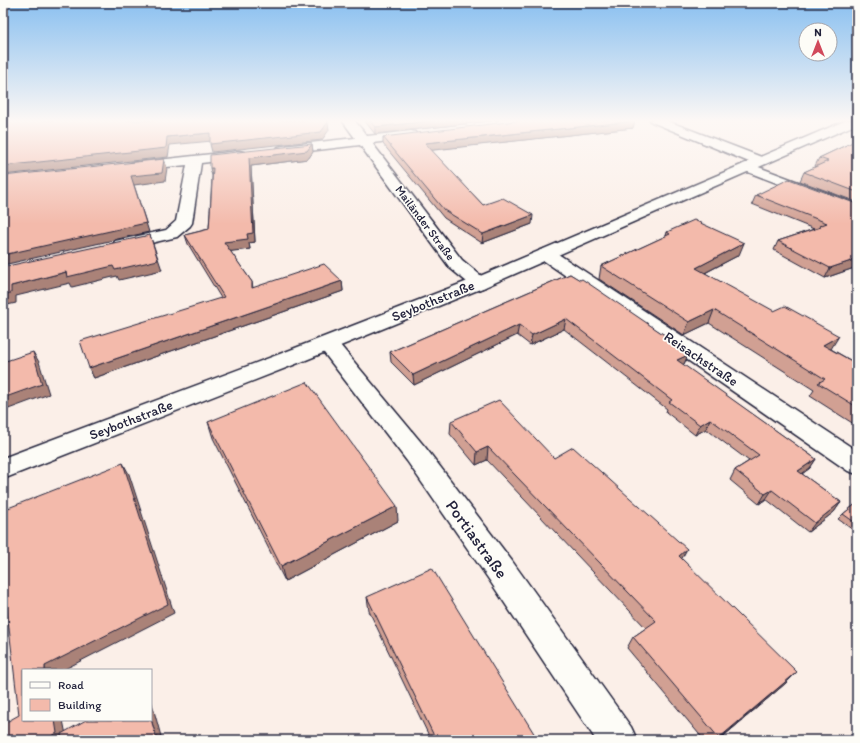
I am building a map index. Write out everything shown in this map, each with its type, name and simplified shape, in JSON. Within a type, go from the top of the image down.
[{"type":"street","points":[[125,167],[242,155]]},
{"type":"street","name":"Mailänder Straße","points":[[373,155],[456,264],[479,283]]},
{"type":"street","points":[[733,155],[857,209]]},
{"type":"street","name":"Seybothstraße","points":[[3,468],[328,344],[479,283],[776,155]]},
{"type":"street","points":[[102,250],[171,234],[184,223],[194,160]]},
{"type":"street","name":"Reisachstraße","points":[[546,254],[857,464]]},
{"type":"street","name":"Portiastraße","points":[[328,344],[416,454],[501,570],[618,740]]},
{"type":"building","points":[[3,155],[106,155],[3,166]]},
{"type":"building","points":[[210,155],[277,155],[249,158],[253,233],[247,234],[248,239],[224,242],[252,282],[252,288],[324,264],[342,281],[89,368],[80,341],[224,297],[185,235],[209,229],[213,168],[210,168]]},
{"type":"building","points":[[398,155],[436,155],[483,205],[503,198],[533,215],[483,234],[444,210]]},
{"type":"building","points":[[826,155],[857,155],[857,192],[804,172],[828,161],[819,158]]},
{"type":"building","points":[[164,159],[162,173],[131,176],[146,223],[3,255],[3,176]]},
{"type":"building","points":[[789,179],[857,204],[857,259],[830,268],[778,241],[821,227],[819,226],[827,223],[756,195]]},
{"type":"building","points":[[694,220],[744,243],[696,268],[774,311],[785,306],[839,336],[823,345],[857,364],[857,407],[818,383],[825,379],[714,310],[689,322],[601,266],[670,234],[667,232]]},
{"type":"building","points":[[150,235],[158,260],[115,270],[113,266],[67,277],[66,272],[11,286],[11,293],[3,294],[3,267]]},
{"type":"building","points":[[570,274],[580,280],[582,279],[666,336],[663,337],[688,355],[677,360],[816,459],[798,471],[841,502],[815,523],[772,490],[765,494],[735,470],[759,455],[710,419],[700,425],[669,402],[672,400],[566,319],[532,335],[519,325],[413,375],[390,352]]},
{"type":"building","points":[[33,352],[42,384],[3,398],[3,362]]},
{"type":"building","points":[[307,382],[397,506],[281,566],[208,422]]},
{"type":"building","points":[[499,400],[554,458],[573,447],[687,549],[679,556],[797,672],[719,738],[633,637],[656,621],[488,447],[477,452],[451,421]]},
{"type":"building","points":[[123,463],[168,604],[45,666],[45,669],[22,669],[22,721],[55,721],[57,733],[45,740],[5,740],[3,724],[19,715],[3,576],[3,510]]},
{"type":"building","points":[[857,503],[857,524],[843,514]]},
{"type":"building","points":[[432,568],[538,740],[436,740],[367,597]]},
{"type":"building","points":[[84,721],[152,721],[157,740],[62,740],[61,734]]},
{"type":"building","points":[[843,736],[847,740],[839,740]]}]
